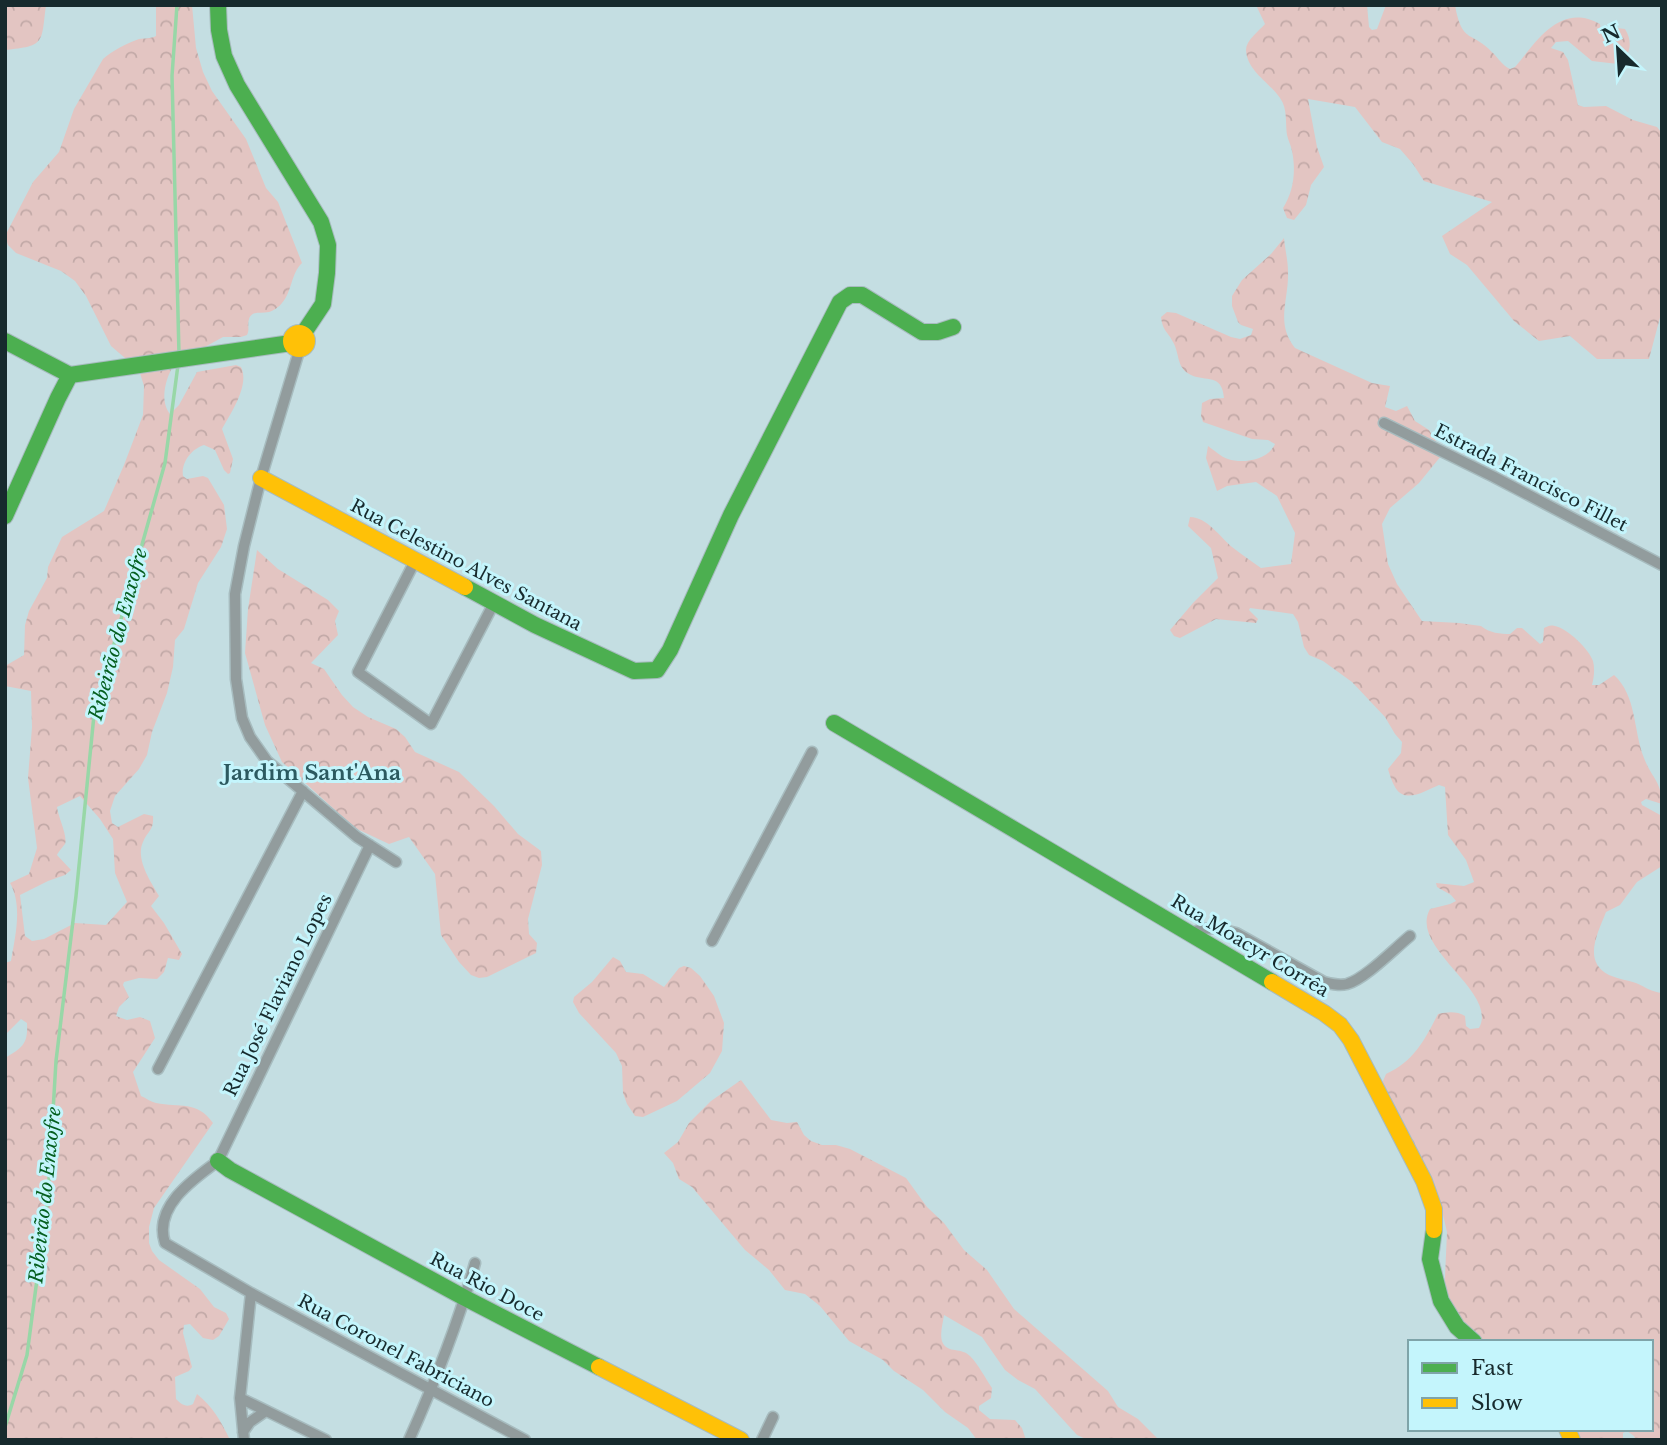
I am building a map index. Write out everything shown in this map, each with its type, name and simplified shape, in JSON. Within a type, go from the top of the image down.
[{"type":"street","points":[[218,5],[224,56],[237,85],[321,222],[328,245],[323,304],[298,342],[261,478],[235,594],[236,679],[242,719],[250,737],[267,761],[357,837],[396,862]]},
{"type":"street","name":"Rua Celestino Alves Santana","points":[[261,478],[535,625],[634,671],[657,670],[670,650],[731,515],[840,302],[853,293],[862,295],[929,334],[953,327]]},
{"type":"street","points":[[5,341],[71,375],[298,342]]},
{"type":"street","points":[[5,516],[71,375]]},
{"type":"street","name":"Estrada Francisco Fillet","points":[[1384,424],[1494,477],[1662,565]]},
{"type":"street","points":[[415,561],[358,672],[431,724],[494,603]]},
{"type":"street","name":"Rua Moacyr Corrêa","points":[[834,723],[1192,933],[1340,1025],[1351,1040],[1424,1181],[1434,1209],[1430,1259],[1441,1301],[1457,1327],[1472,1340]]},
{"type":"street","points":[[712,941],[812,752]]},
{"type":"street","points":[[158,1069],[303,791]]},
{"type":"street","name":"Rua José Flaviano Lopes","points":[[218,1161],[370,845]]},
{"type":"street","points":[[1192,933],[1216,928],[1236,933],[1324,982],[1336,985],[1358,979],[1410,936]]},
{"type":"street","name":"Rua Coronel Fabriciano","points":[[218,1161],[177,1196],[164,1217],[162,1233],[165,1242],[251,1293],[525,1440]]},
{"type":"street","name":"Rua Rio Doce","points":[[218,1161],[465,1298],[741,1440]]},
{"type":"street","points":[[408,1440],[432,1389],[475,1263]]},
{"type":"street","points":[[243,1436],[240,1398],[251,1293]]},
{"type":"street","points":[[240,1398],[326,1440]]},
{"type":"street","points":[[243,1436],[250,1422],[266,1410]]},
{"type":"street","points":[[762,1440],[773,1417]]},
{"type":"green space","points":[[5,5],[46,5],[42,35],[35,44],[5,50]]},
{"type":"green space","points":[[156,5],[192,5],[196,48],[203,72],[212,91],[246,139],[266,188],[278,202],[302,263],[281,304],[271,311],[250,316],[247,335],[223,337],[174,364],[168,376],[164,396],[170,414],[179,405],[197,372],[236,365],[241,367],[241,390],[222,429],[233,459],[230,473],[224,470],[215,450],[204,445],[188,457],[183,471],[183,476],[187,479],[203,476],[208,478],[224,505],[227,529],[221,547],[198,583],[184,629],[175,640],[167,693],[152,732],[147,755],[139,769],[115,796],[110,811],[112,823],[118,827],[144,814],[153,816],[152,828],[141,849],[142,863],[159,896],[151,906],[182,954],[179,960],[168,958],[164,972],[157,979],[139,978],[124,982],[129,997],[119,1007],[116,1016],[127,1020],[140,1017],[150,1021],[155,1038],[133,1072],[141,1096],[156,1103],[194,1108],[213,1123],[154,1208],[149,1227],[149,1243],[159,1260],[200,1289],[214,1307],[226,1313],[229,1319],[219,1336],[213,1340],[203,1338],[190,1324],[184,1325],[183,1333],[192,1367],[175,1377],[176,1399],[188,1406],[193,1404],[197,1394],[216,1415],[230,1440],[5,1440],[5,1058],[23,1044],[27,1036],[27,1023],[21,1019],[5,1035],[5,963],[11,961],[17,922],[16,902],[10,883],[29,874],[37,848],[28,778],[32,727],[31,691],[5,686],[5,666],[24,655],[25,625],[29,611],[47,578],[48,567],[62,537],[104,511],[143,415],[144,386],[139,370],[111,346],[86,296],[75,281],[61,271],[16,253],[8,245],[5,236],[33,182],[59,152],[74,109],[103,59],[139,39],[156,36]],"holes":[[[80,796],[113,839],[115,873],[127,902],[106,925],[75,923],[44,939],[32,941],[25,936],[20,895],[71,870],[57,855],[66,841],[57,807]]]},
{"type":"green space","points":[[1256,5],[1367,5],[1369,27],[1372,30],[1377,29],[1386,5],[1455,5],[1465,32],[1486,46],[1510,69],[1515,67],[1541,36],[1561,21],[1586,18],[1600,24],[1603,32],[1625,29],[1629,48],[1626,57],[1618,64],[1592,61],[1568,41],[1556,42],[1551,48],[1563,52],[1568,60],[1578,105],[1606,106],[1633,120],[1657,127],[1661,132],[1662,310],[1649,359],[1597,359],[1570,336],[1539,341],[1514,321],[1467,265],[1450,254],[1442,236],[1492,202],[1424,181],[1400,149],[1382,142],[1355,107],[1308,99],[1317,147],[1324,167],[1311,185],[1306,205],[1294,220],[1287,218],[1283,208],[1292,188],[1294,166],[1284,107],[1280,98],[1259,76],[1247,57],[1246,50],[1250,39],[1265,24]]},
{"type":"green space","points":[[1284,238],[1288,282],[1284,320],[1289,339],[1295,348],[1372,383],[1390,386],[1385,407],[1396,411],[1407,406],[1415,421],[1429,430],[1440,448],[1441,456],[1419,483],[1390,508],[1382,524],[1388,564],[1397,584],[1422,621],[1481,626],[1491,632],[1503,634],[1510,634],[1517,628],[1522,628],[1540,644],[1543,642],[1544,628],[1549,626],[1560,628],[1572,635],[1583,645],[1593,661],[1592,685],[1599,685],[1614,675],[1627,693],[1640,747],[1660,790],[1662,804],[1646,799],[1641,802],[1662,816],[1662,866],[1637,882],[1620,905],[1606,912],[1596,937],[1594,954],[1601,969],[1609,975],[1662,993],[1662,1440],[1636,1440],[1627,1431],[1653,1431],[1653,1340],[1461,1340],[1444,1299],[1447,1232],[1440,1202],[1385,1100],[1383,1081],[1386,1074],[1404,1063],[1417,1049],[1438,1014],[1462,1014],[1465,1016],[1466,1026],[1470,1029],[1479,1028],[1482,1014],[1477,999],[1431,939],[1427,924],[1430,909],[1456,901],[1437,887],[1436,883],[1464,886],[1474,882],[1466,860],[1448,835],[1445,787],[1439,785],[1412,795],[1401,794],[1397,790],[1388,769],[1401,753],[1402,742],[1385,717],[1352,682],[1323,661],[1309,655],[1293,614],[1250,608],[1258,619],[1256,623],[1216,619],[1180,638],[1174,636],[1170,630],[1218,578],[1211,548],[1188,526],[1190,517],[1208,524],[1232,547],[1261,568],[1291,564],[1295,533],[1277,496],[1256,482],[1227,486],[1217,491],[1206,458],[1208,446],[1225,458],[1241,461],[1267,454],[1275,444],[1203,422],[1202,403],[1210,399],[1224,398],[1223,390],[1217,382],[1191,375],[1183,369],[1161,317],[1167,312],[1176,313],[1231,337],[1240,339],[1251,335],[1253,329],[1238,322],[1232,306],[1232,296],[1242,280],[1271,254]]},
{"type":"green space","points":[[257,550],[278,569],[328,600],[339,611],[335,621],[338,635],[311,663],[324,669],[353,707],[396,729],[415,752],[459,772],[518,834],[541,851],[542,865],[528,919],[529,934],[537,943],[536,953],[487,977],[471,975],[441,935],[435,874],[409,837],[389,844],[355,828],[282,762],[265,725],[245,653],[248,609]]},
{"type":"green space","points":[[613,957],[620,961],[626,972],[643,974],[664,987],[679,968],[691,968],[714,996],[724,1023],[722,1051],[710,1073],[677,1101],[643,1117],[635,1116],[627,1104],[623,1093],[622,1066],[616,1053],[579,1013],[573,1002],[574,997],[592,982]]},
{"type":"green space","points":[[741,1080],[771,1120],[797,1122],[811,1141],[850,1149],[906,1178],[964,1250],[987,1270],[1014,1309],[1108,1391],[1118,1407],[1138,1419],[1159,1440],[1088,1440],[1077,1435],[1035,1389],[1005,1370],[982,1337],[944,1315],[942,1342],[949,1348],[970,1356],[992,1388],[991,1398],[979,1406],[979,1410],[990,1419],[1015,1420],[1022,1428],[1026,1440],[977,1440],[968,1428],[945,1412],[923,1390],[894,1371],[883,1360],[849,1341],[820,1306],[805,1294],[785,1290],[769,1270],[745,1250],[692,1187],[679,1179],[673,1163],[664,1153],[678,1142],[689,1123],[711,1101]]},
{"type":"green space","points":[[1565,1431],[1627,1431],[1623,1433],[1623,1440],[1567,1440]]},
{"type":"waterway","name":"Ribeirão do Enxofre","points":[[177,5],[172,76],[179,354]]},
{"type":"waterway","name":"Ribeirão do Enxofre","points":[[5,1427],[27,1355],[48,1196],[56,1061],[94,715],[165,463],[178,365]]},
{"type":"traffic: fast","points":[[218,5],[224,56],[237,85],[321,222],[328,245],[323,304],[303,334]]},
{"type":"traffic: fast","points":[[465,587],[535,625],[634,671],[657,670],[670,650],[731,515],[840,302],[850,295],[862,295],[922,332],[938,332],[953,327]]},
{"type":"traffic: fast","points":[[5,341],[70,375],[291,343]]},
{"type":"traffic: fast","points":[[5,516],[70,375]]},
{"type":"traffic: fast","points":[[834,723],[1272,982]]},
{"type":"traffic: fast","points":[[218,1161],[465,1298],[599,1367]]},
{"type":"traffic: fast","points":[[1434,1230],[1430,1259],[1441,1301],[1457,1327],[1472,1340]]},
{"type":"traffic: slow","points":[[299,333],[307,341],[299,349],[291,341],[299,333]]},
{"type":"traffic: slow","points":[[261,478],[465,587]]},
{"type":"traffic: slow","points":[[1272,982],[1324,1013],[1340,1025],[1351,1040],[1424,1181],[1434,1209],[1434,1230]]},
{"type":"traffic: slow","points":[[599,1367],[741,1440]]},
{"type":"traffic: slow","points":[[1568,1431],[1572,1440]]},
{"type":"district","name":"Jardim Sant'Ana","points":[[312,773]]}]
